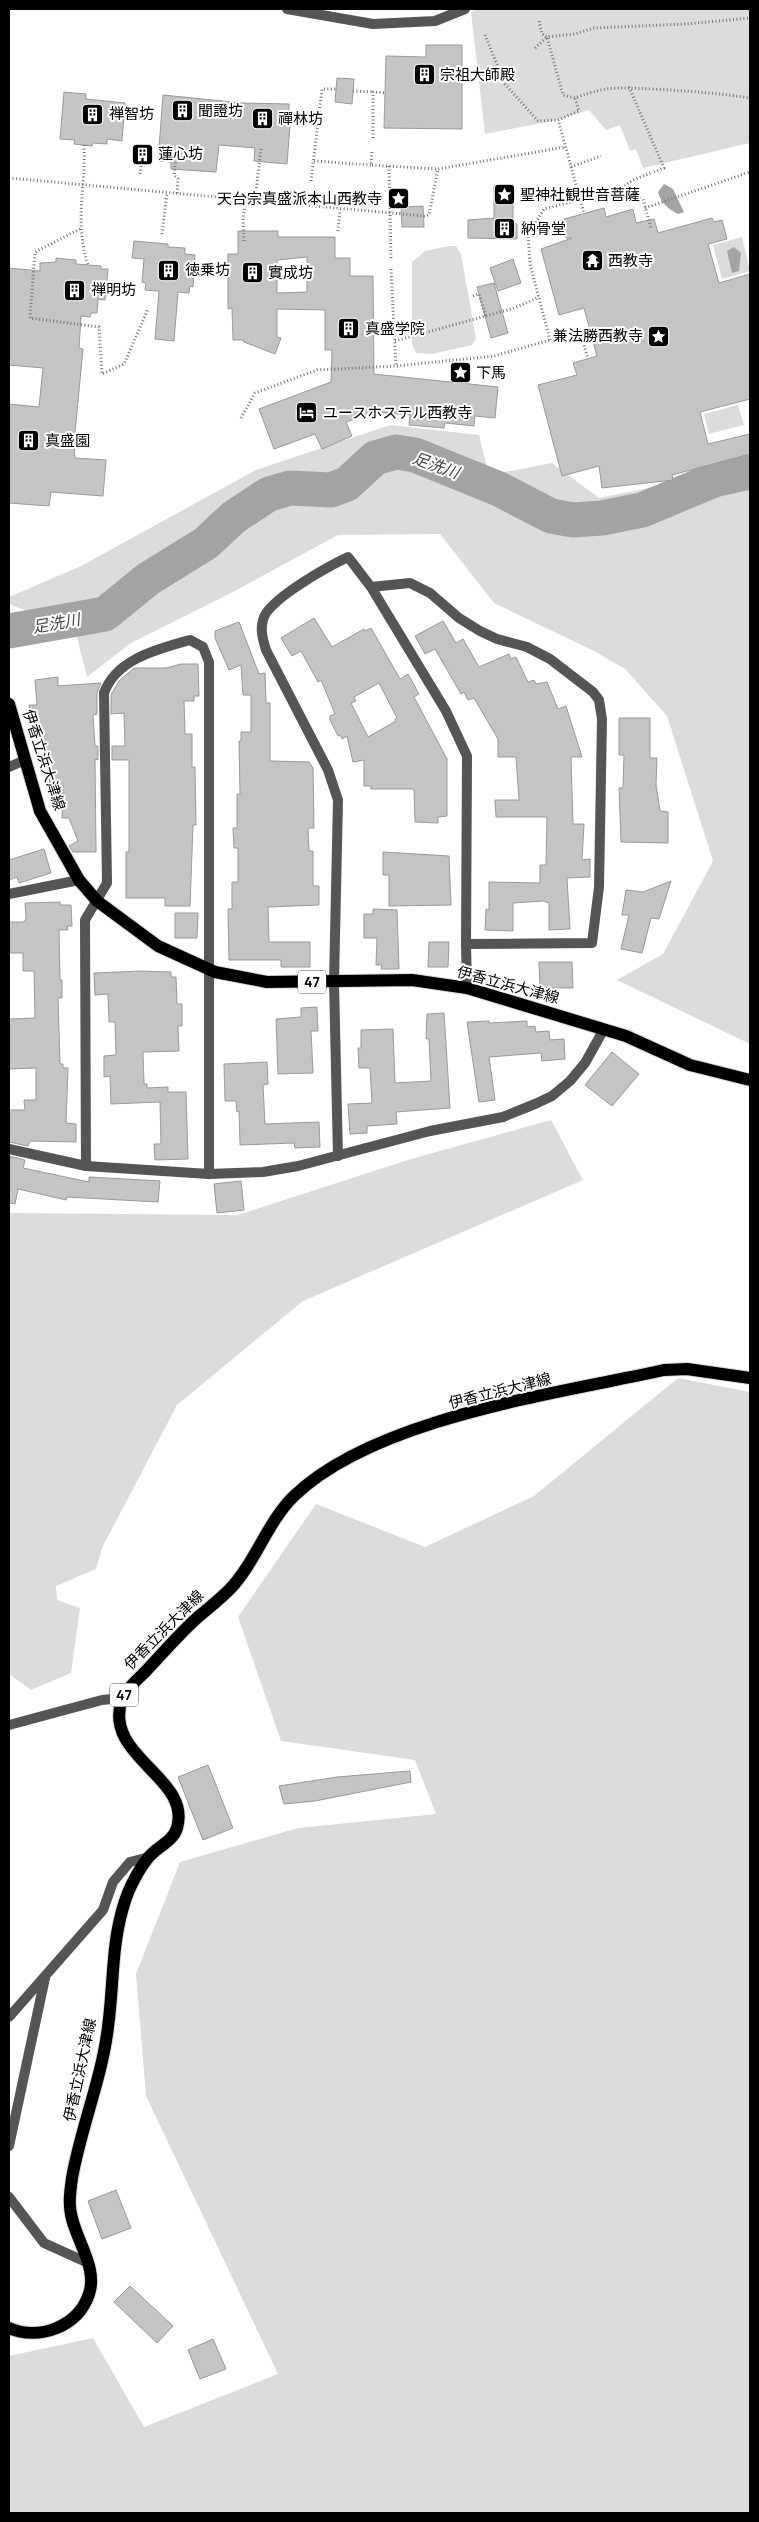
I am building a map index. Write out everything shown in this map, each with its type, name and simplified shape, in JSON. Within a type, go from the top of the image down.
[{"type":"main road","name":"伊香立浜大津線","points":[[9,704],[40,811],[79,880],[98,901],[158,946],[207,969],[266,982],[412,980],[467,988],[626,1036],[690,1065],[750,1080]]},
{"type":"main road","name":"伊香立浜大津線","points":[[9,2328],[23,2334],[37,2333],[66,2324],[79,2312],[89,2296],[93,2279],[69,2208],[72,2178],[108,2028],[112,1952],[125,1899],[149,1857],[167,1843],[177,1829],[177,1812],[172,1794],[164,1783],[128,1747],[119,1722],[122,1698],[196,1619],[232,1587],[291,1498],[315,1478],[358,1452],[407,1432],[492,1408],[664,1370],[687,1369],[750,1378]]},
{"type":"street","points":[[287,9],[373,24],[435,21],[465,9]]},
{"type":"street","points":[[338,1156],[334,982],[338,800],[336,789],[328,770],[266,650],[262,626],[268,608],[327,566],[348,557],[371,587],[446,711],[467,756],[467,988]]},
{"type":"street","points":[[371,587],[410,582],[430,593],[459,618],[480,631],[496,639],[527,647],[550,659],[593,692],[599,700],[602,719],[599,887],[592,943],[466,944]]},
{"type":"street","points":[[86,1166],[86,920],[107,883],[104,693],[108,681],[126,663],[190,640],[203,648],[209,662],[207,969],[209,1174]]},
{"type":"street","points":[[9,767],[25,760]]},
{"type":"street","points":[[9,894],[79,880]]},
{"type":"street","points":[[9,1149],[86,1166],[209,1174],[263,1172],[338,1156],[430,1131],[503,1117],[552,1096],[570,1081],[585,1063],[604,1029]]},
{"type":"street","points":[[9,1725],[102,1700],[122,1698]]},
{"type":"street","points":[[9,2017],[103,1910],[113,1882],[130,1862],[149,1857]]},
{"type":"street","points":[[9,2146],[10,2131],[45,1977]]},
{"type":"street","points":[[9,2197],[44,2243],[86,2262]]},
{"type":"path","points":[[535,48],[547,37],[575,34],[594,28],[686,24],[750,18]]},
{"type":"path","points":[[539,21],[542,34],[547,37],[563,95],[575,98],[597,90],[629,87],[700,91],[750,98]]},
{"type":"path","points":[[485,35],[505,84],[538,121],[558,121],[580,111],[575,98]]},
{"type":"path","points":[[550,340],[530,264],[528,235],[544,209],[619,190],[633,180],[664,168],[629,87]]},
{"type":"path","points":[[311,181],[322,89],[336,89]]},
{"type":"path","points":[[353,91],[385,93]]},
{"type":"path","points":[[373,92],[373,138]]},
{"type":"path","points":[[558,121],[584,214]]},
{"type":"path","points":[[84,145],[80,230],[88,264]]},
{"type":"path","points":[[314,161],[438,170],[565,146]]},
{"type":"path","points":[[255,202],[261,148]]},
{"type":"path","points":[[371,165],[372,152]]},
{"type":"path","points":[[571,167],[601,156]]},
{"type":"path","points":[[176,159],[174,175],[178,179],[177,194]]},
{"type":"path","points":[[140,174],[141,166]]},
{"type":"path","points":[[389,166],[391,260]]},
{"type":"path","points":[[9,178],[389,215],[429,215],[438,170]]},
{"type":"path","points":[[645,208],[750,172]]},
{"type":"path","points":[[619,190],[643,199],[651,228]]},
{"type":"path","points":[[162,234],[167,194]]},
{"type":"path","points":[[244,242],[243,218],[246,201]]},
{"type":"path","points":[[338,231],[340,210]]},
{"type":"path","points":[[80,230],[35,252],[30,318],[99,327],[102,374],[124,364],[148,309]]},
{"type":"path","points":[[391,269],[396,366]]},
{"type":"path","points":[[473,296],[479,294],[486,316]]},
{"type":"path","points":[[395,341],[486,316],[539,297]]},
{"type":"path","points":[[648,336],[660,332]]},
{"type":"path","points":[[241,418],[255,393],[317,370],[396,366],[494,356],[550,340],[583,342],[588,358]]},
{"type":"shaded area","points":[[478,9],[750,9],[750,143],[643,168],[636,149],[630,151],[620,125],[606,130],[589,110],[557,120],[485,134],[471,12]]},
{"type":"shaded area","points":[[664,184],[673,189],[684,212],[678,214],[668,208],[663,202],[658,192]]},
{"type":"shaded area","points":[[742,237],[750,271],[722,279],[713,245]]},
{"type":"shaded area","points":[[456,246],[461,254],[476,339],[472,345],[432,354],[416,353],[412,344],[412,262],[425,251]]},
{"type":"shaded area","points":[[734,247],[741,253],[739,271],[732,273],[727,251]]},
{"type":"shaded area","points":[[738,405],[744,425],[709,434],[704,414]]},
{"type":"shaded area","points":[[390,425],[479,435],[489,475],[552,463],[599,498],[707,476],[750,464],[750,1044],[617,980],[663,954],[713,861],[667,716],[625,669],[594,651],[494,603],[440,534],[338,535],[233,592],[131,643],[87,677],[75,630],[9,604],[9,597],[81,566],[256,470]]},
{"type":"shaded area","points":[[551,1120],[583,1180],[303,1301],[177,1405],[102,1548],[96,1569],[56,1586],[57,1600],[80,1608],[71,1673],[31,1690],[9,1674],[9,1213],[238,1215],[411,1159]]},
{"type":"shaded area","points":[[678,1378],[750,1392],[750,2513],[9,2513],[9,2356],[93,2338],[144,2427],[278,2374],[146,2096],[136,1974],[180,1862],[298,1828],[436,1814],[415,1760],[281,1741],[238,1617],[316,1504],[425,1547],[534,1496]]},
{"type":"building","name":"宗祖大師殿","points":[[426,45],[462,45],[462,129],[384,128],[386,56],[426,57]]},
{"type":"building","points":[[337,78],[354,79],[352,104],[335,102]]},
{"type":"building","name":"禅智坊","points":[[64,92],[86,94],[86,99],[125,103],[122,141],[107,139],[107,144],[93,143],[92,146],[74,144],[75,140],[60,139]]},
{"type":"building","points":[[163,95],[242,103],[289,104],[289,112],[291,112],[287,164],[254,161],[255,148],[219,145],[216,172],[171,169],[171,162],[158,161]]},
{"type":"building","points":[[494,186],[513,186],[513,223],[517,224],[517,239],[468,238],[468,220],[494,218]]},
{"type":"building","points":[[423,206],[424,227],[402,227],[401,207]]},
{"type":"building","points":[[604,208],[606,217],[633,209],[636,223],[654,219],[658,233],[712,218],[714,222],[722,220],[727,239],[708,244],[719,283],[750,274],[750,399],[700,412],[708,444],[750,434],[750,454],[672,475],[673,480],[602,488],[599,466],[562,476],[538,385],[577,375],[573,363],[597,356],[584,308],[559,315],[541,249],[572,238],[566,238],[561,220]]},
{"type":"building","points":[[238,231],[278,231],[278,237],[335,237],[335,258],[350,258],[350,276],[373,276],[374,374],[498,387],[495,418],[475,416],[474,426],[445,423],[444,428],[409,425],[410,415],[374,412],[346,422],[352,436],[322,449],[315,434],[274,449],[259,409],[331,382],[332,350],[325,350],[325,310],[277,309],[277,337],[281,338],[275,354],[243,340],[233,340],[232,308],[228,309],[228,254],[238,254]],"holes":[[[307,257],[307,292],[277,293],[277,260]]]},
{"type":"building","name":"徳乗坊","points":[[134,241],[168,244],[168,247],[185,248],[185,254],[195,255],[193,287],[190,286],[189,293],[178,292],[174,341],[155,339],[159,291],[145,290],[146,283],[142,282],[144,259],[132,258]]},
{"type":"building","points":[[56,258],[76,260],[76,264],[101,266],[101,269],[108,269],[105,300],[98,299],[97,313],[91,313],[90,317],[81,316],[79,348],[83,349],[74,443],[75,458],[106,460],[103,496],[51,492],[49,506],[9,503],[9,404],[39,407],[43,368],[9,365],[9,268],[40,271],[40,263],[56,262]]},
{"type":"building","points":[[513,259],[521,283],[498,291],[490,268]]},
{"type":"building","points":[[494,283],[508,333],[491,338],[477,287]]},
{"type":"building","points":[[314,618],[332,647],[364,629],[365,631],[371,628],[400,679],[408,674],[419,694],[414,697],[447,759],[447,816],[438,817],[438,823],[415,822],[414,789],[371,789],[371,786],[364,786],[364,760],[353,762],[347,736],[342,739],[340,735],[338,736],[330,720],[330,716],[335,714],[321,680],[318,682],[301,651],[292,656],[281,638]],"holes":[[[379,683],[397,718],[395,719],[396,721],[368,737],[351,703],[356,701],[354,697]]]},
{"type":"building","points":[[443,621],[456,643],[463,639],[479,667],[509,654],[511,659],[516,657],[528,682],[534,680],[536,684],[547,682],[558,709],[566,706],[582,757],[571,757],[573,824],[584,824],[582,860],[590,859],[590,877],[567,878],[570,929],[549,930],[549,903],[543,901],[513,903],[513,931],[485,930],[486,909],[489,910],[489,882],[540,883],[540,865],[546,865],[547,817],[496,817],[495,800],[519,800],[516,757],[498,757],[498,739],[474,698],[468,700],[464,692],[461,694],[435,649],[425,654],[415,636]]},
{"type":"building","points":[[239,622],[259,674],[265,673],[266,703],[270,703],[270,761],[309,762],[313,768],[314,828],[308,828],[309,851],[313,851],[313,886],[319,886],[319,905],[268,907],[269,942],[310,942],[310,967],[281,967],[281,960],[229,960],[228,909],[232,909],[232,882],[238,882],[238,848],[234,848],[233,828],[237,828],[237,794],[240,794],[239,741],[241,741],[241,732],[251,732],[251,695],[243,695],[241,665],[229,670],[215,638],[215,631]]},
{"type":"building","points":[[181,664],[198,664],[199,696],[194,696],[194,701],[184,701],[185,734],[192,734],[192,767],[195,767],[196,825],[193,825],[190,906],[165,906],[165,898],[126,898],[126,852],[129,852],[129,760],[112,760],[112,746],[125,746],[124,713],[111,714],[111,695],[119,681],[134,668],[166,668]]},
{"type":"building","points":[[58,677],[58,686],[101,683],[97,693],[97,714],[93,715],[95,746],[98,746],[98,760],[95,759],[96,852],[73,852],[69,846],[78,841],[69,818],[62,818],[63,788],[51,790],[43,738],[36,738],[35,727],[30,727],[29,705],[37,705],[35,680]]},
{"type":"building","points":[[619,718],[650,718],[650,758],[657,758],[656,785],[660,811],[668,812],[668,843],[621,842],[619,788],[623,788],[624,755],[619,755]]},
{"type":"building","points":[[44,849],[51,873],[19,883],[17,877],[9,880],[9,860]]},
{"type":"building","points":[[383,852],[449,856],[451,905],[389,906],[389,875],[383,875]]},
{"type":"building","points":[[671,881],[659,919],[651,918],[642,953],[621,949],[629,915],[622,915],[626,890],[643,892]]},
{"type":"building","points":[[60,902],[60,905],[71,905],[72,926],[67,926],[68,930],[59,930],[60,980],[62,980],[62,998],[58,998],[60,1064],[63,1064],[63,1068],[68,1068],[66,1123],[76,1124],[76,1142],[30,1141],[28,1146],[9,1142],[9,1110],[25,1110],[24,1100],[36,1100],[36,1068],[9,1069],[9,1019],[35,1018],[34,971],[23,971],[23,953],[9,953],[9,922],[23,922],[26,919],[25,903]]},
{"type":"building","points":[[373,909],[397,910],[399,969],[381,969],[382,965],[376,965],[377,938],[364,938],[364,914],[373,914]]},
{"type":"building","points":[[175,913],[198,913],[197,938],[175,938]]},
{"type":"building","points":[[429,942],[449,942],[448,967],[428,967]]},
{"type":"building","points":[[539,962],[572,962],[573,988],[540,988]]},
{"type":"building","points":[[171,972],[171,977],[176,977],[177,1004],[182,1004],[182,1026],[178,1026],[179,1051],[143,1052],[144,1084],[147,1084],[147,1088],[168,1087],[168,1092],[186,1092],[188,1159],[155,1160],[154,1144],[161,1144],[160,1102],[111,1104],[110,1076],[104,1077],[104,1056],[116,1055],[115,1022],[109,1022],[108,994],[95,995],[94,973]]},
{"type":"building","points":[[317,1007],[318,1031],[311,1031],[313,1073],[278,1074],[276,1019],[301,1017],[301,1008]]},
{"type":"building","points":[[444,1013],[450,1108],[396,1112],[397,1124],[367,1126],[367,1133],[350,1134],[348,1104],[372,1103],[370,1068],[359,1068],[358,1048],[361,1048],[361,1030],[393,1029],[395,1083],[431,1081],[429,1039],[426,1039],[427,1014]]},
{"type":"building","points":[[489,1021],[489,1023],[527,1021],[527,1027],[535,1026],[536,1032],[549,1031],[550,1040],[564,1039],[565,1059],[542,1061],[541,1053],[489,1057],[495,1100],[479,1102],[467,1022]]},
{"type":"building","points":[[612,1052],[639,1074],[612,1106],[585,1085]]},
{"type":"building","points":[[267,1062],[268,1084],[263,1085],[265,1124],[319,1122],[320,1147],[295,1148],[294,1143],[240,1145],[239,1111],[237,1112],[236,1101],[225,1101],[224,1064]]},
{"type":"building","points":[[9,1156],[25,1160],[23,1168],[89,1182],[89,1177],[160,1181],[158,1202],[67,1197],[66,1200],[18,1189],[15,1204],[9,1203]]},
{"type":"building","points":[[241,1181],[244,1210],[217,1213],[214,1184]]},
{"type":"building","points":[[208,1765],[233,1828],[203,1840],[178,1777]]},
{"type":"building","points":[[410,1771],[411,1782],[315,1801],[284,1804],[279,1786],[337,1777]]},
{"type":"building","points":[[116,2190],[131,2228],[102,2239],[88,2201]]},
{"type":"building","points":[[130,2286],[173,2326],[157,2343],[114,2302]]},
{"type":"building","points":[[213,2339],[226,2369],[200,2379],[188,2350]]},
{"type":"waterway","name":"足洗川","points":[[9,631],[105,614],[148,579],[206,543],[234,517],[269,494],[290,488],[331,490],[347,484],[375,458],[396,452],[415,455],[499,489],[551,516],[573,520],[602,518],[642,510],[714,480],[750,472]]},
{"type":"place","name":"宗祖大師殿","points":[[424,75]]},
{"type":"place","name":"聞證坊","points":[[182,111]]},
{"type":"place","name":"禅智坊","points":[[93,114]]},
{"type":"place","name":"禪林坊","points":[[262,119]]},
{"type":"place","name":"蓮心坊","points":[[142,154]]},
{"type":"place","name":"聖神社観世音菩薩","points":[[504,195]]},
{"type":"place","name":"天台宗真盛派本山西教寺","points":[[398,199]]},
{"type":"place","name":"納骨堂","points":[[505,229]]},
{"type":"place","name":"西教寺","points":[[592,261]]},
{"type":"place","name":"徳乗坊","points":[[169,270]]},
{"type":"place","name":"實成坊","points":[[252,273]]},
{"type":"place","name":"禅明坊","points":[[75,290]]},
{"type":"place","name":"真盛学院","points":[[349,329]]},
{"type":"place","name":"兼法勝西教寺","points":[[659,336]]},
{"type":"place","name":"下馬","points":[[460,373]]},
{"type":"place","name":"ユースホステル西教寺","points":[[307,413]]},
{"type":"place","name":"真盛園","points":[[29,441]]}]
